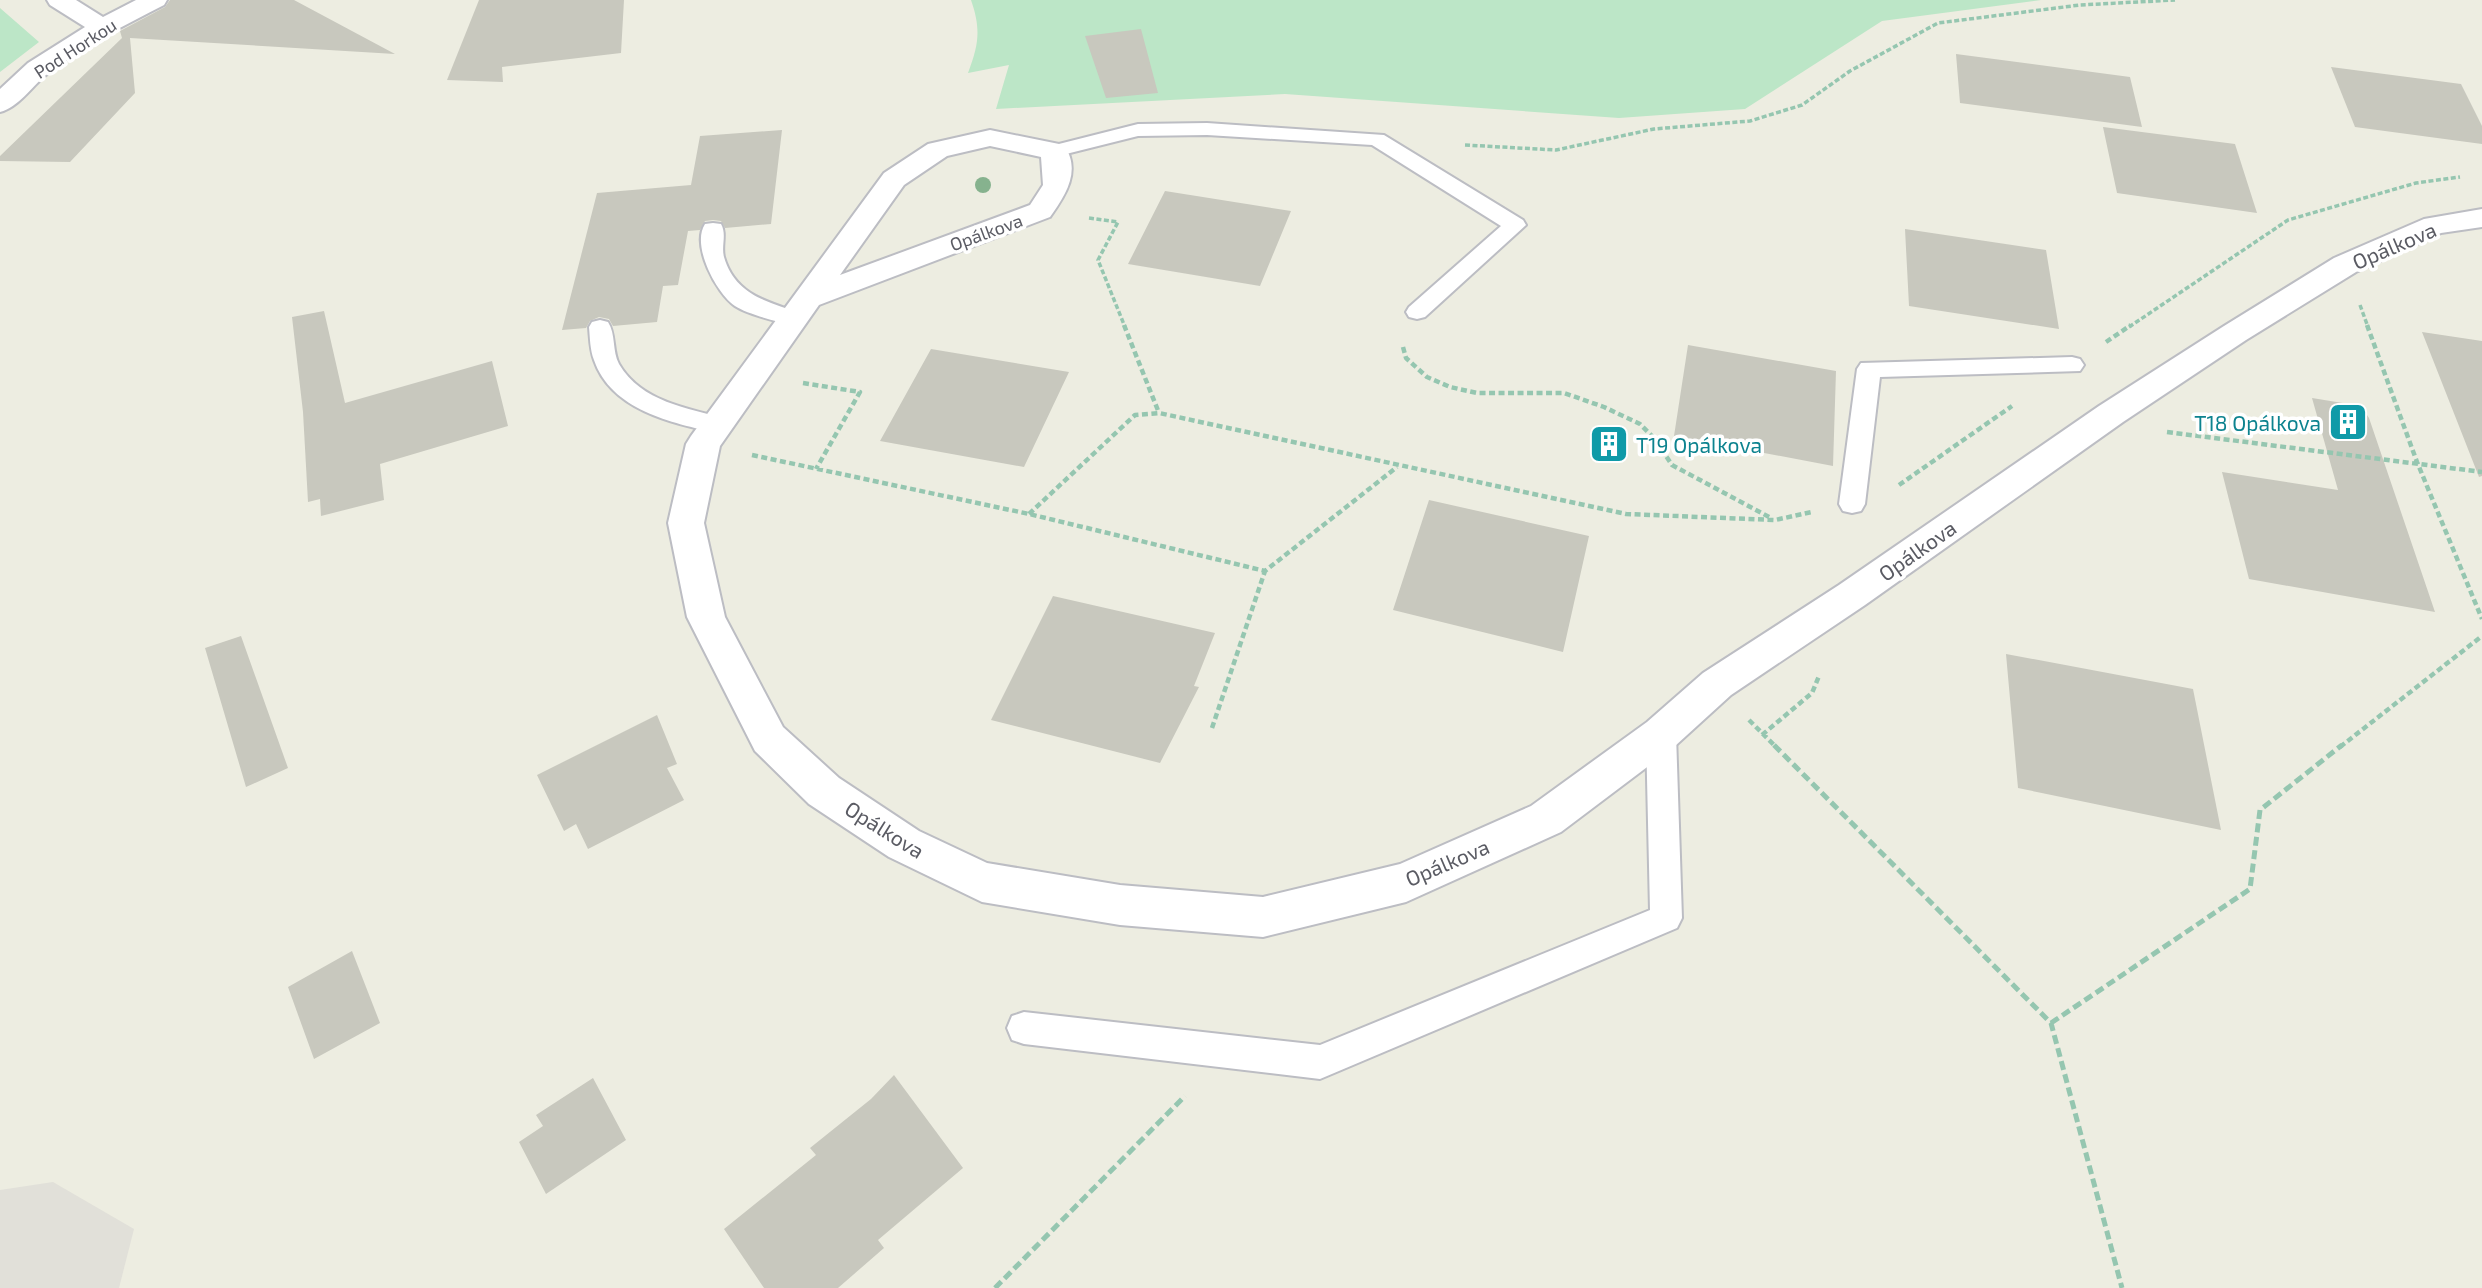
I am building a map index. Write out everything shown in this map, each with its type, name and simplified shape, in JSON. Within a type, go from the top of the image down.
[{"type":"street","points":[[59,0],[102,27]]},
{"type":"street","name":"Pod Horkou","points":[[0,104],[37,69],[102,27],[155,0]]},
{"type":"street","name":"Opálkova","points":[[799,308],[1040,211],[1057,185],[1055,151],[990,138],[937,150],[894,178],[799,308],[710,435],[686,523],[706,617],[769,738],[824,791],[904,844],[982,882],[1120,905],[1263,917],[1406,881],[1546,819],[1661,733],[1717,684],[1852,595],[2098,423],[2235,333],[2345,265],[2434,225],[2482,218]]},
{"type":"lane","points":[[1055,151],[1139,131],[1208,129],[1377,139],[1515,225],[1417,312]]},
{"type":"lane","points":[[713,229],[713,256],[724,278],[743,301],[799,308]]},
{"type":"lane","points":[[600,327],[606,363],[630,394],[710,435]]},
{"type":"lane","points":[[1852,504],[1869,369],[2072,365]]},
{"type":"lane","points":[[1024,1028],[1320,1062],[1666,918],[1661,733]]},
{"type":"path","points":[[1460,144],[1556,150],[1654,129],[1750,121],[1802,105],[1850,71],[1938,23],[2080,5],[2175,0]]},
{"type":"path","points":[[1028,513],[1135,415],[1159,413],[1626,514],[1774,520],[1878,500],[2288,220],[2416,183],[2469,176]]},
{"type":"path","points":[[1040,211],[1118,222],[1098,260],[1159,413]]},
{"type":"path","points":[[2345,265],[2417,463],[2482,619]]},
{"type":"path","points":[[1405,335],[1402,345],[1406,358],[1427,377],[1450,387],[1477,393],[1564,393],[1604,407],[1640,424],[1654,438],[1672,465],[1774,520]]},
{"type":"path","points":[[752,374],[860,392],[816,468]]},
{"type":"path","points":[[2098,423],[2482,472]]},
{"type":"path","points":[[710,435],[816,468],[1028,513],[1265,571]]},
{"type":"path","points":[[1212,728],[1265,571],[1398,466]]},
{"type":"path","points":[[2051,1023],[2250,889],[2260,810],[2482,636]]},
{"type":"path","points":[[1717,684],[1762,735],[2051,1023],[2122,1288]]},
{"type":"path","points":[[995,1288],[1230,1051]]},
{"type":"shaded area","points":[[53,1182],[134,1229],[119,1288],[0,1288],[0,1190]]},
{"type":"green space","points":[[971,0],[2041,0],[1882,21],[1745,109],[1619,118],[1285,94],[996,109],[1009,65],[968,73],[977,36]]},
{"type":"green space","points":[[0,8],[39,42],[0,72]]},
{"type":"building","points":[[170,0],[294,0],[395,54],[130,38],[135,93],[70,162],[0,161],[0,156],[122,38],[120,31],[165,7]]},
{"type":"building","points":[[479,0],[624,0],[621,53],[502,67],[503,82],[447,80]]},
{"type":"building","points":[[1141,29],[1158,93],[1106,98],[1085,36]]},
{"type":"building","points":[[1956,54],[2130,77],[2142,127],[1960,103]]},
{"type":"building","points":[[2331,67],[2461,84],[2482,126],[2482,144],[2355,127]]},
{"type":"building","points":[[2103,127],[2235,144],[2257,213],[2117,193]]},
{"type":"building","points":[[782,130],[771,224],[725,228],[721,221],[713,220],[705,221],[700,230],[688,231],[678,285],[663,286],[657,322],[613,326],[609,319],[599,317],[590,321],[586,328],[562,330],[597,193],[691,185],[700,136]]},
{"type":"building","points":[[1165,191],[1291,211],[1260,286],[1128,264]]},
{"type":"building","points":[[1905,229],[2046,250],[2059,329],[1909,306]]},
{"type":"building","points":[[324,311],[345,403],[492,361],[508,426],[380,464],[384,500],[321,516],[320,499],[308,502],[303,412],[292,317]]},
{"type":"building","points":[[2422,332],[2482,341],[2482,476],[2479,477]]},
{"type":"building","points":[[1688,345],[1836,371],[1833,466],[1674,436]]},
{"type":"building","points":[[931,349],[1069,372],[1024,467],[880,441]]},
{"type":"building","points":[[2312,398],[2361,406],[2369,418],[2435,612],[2249,579],[2222,472],[2338,490]]},
{"type":"building","points":[[1429,500],[1589,536],[1563,652],[1393,610]]},
{"type":"building","points":[[1053,596],[1215,633],[1194,686],[1199,687],[1160,763],[991,720]]},
{"type":"building","points":[[241,636],[288,768],[246,787],[205,648]]},
{"type":"building","points":[[2006,654],[2193,689],[2221,830],[2018,788]]},
{"type":"building","points":[[657,715],[677,764],[667,768],[684,800],[588,849],[576,824],[564,831],[537,775]]},
{"type":"building","points":[[352,951],[380,1023],[314,1059],[288,987]]},
{"type":"building","points":[[894,1075],[963,1168],[878,1240],[884,1248],[838,1288],[764,1288],[724,1229],[816,1155],[810,1148],[871,1099]]},
{"type":"building","points":[[593,1078],[626,1140],[546,1194],[519,1142],[543,1126],[536,1115]]},
{"type":"place","name":"T18 Opálkova","points":[[2348,422]]},
{"type":"place","name":"T19 Opálkova","points":[[1609,444]]}]
